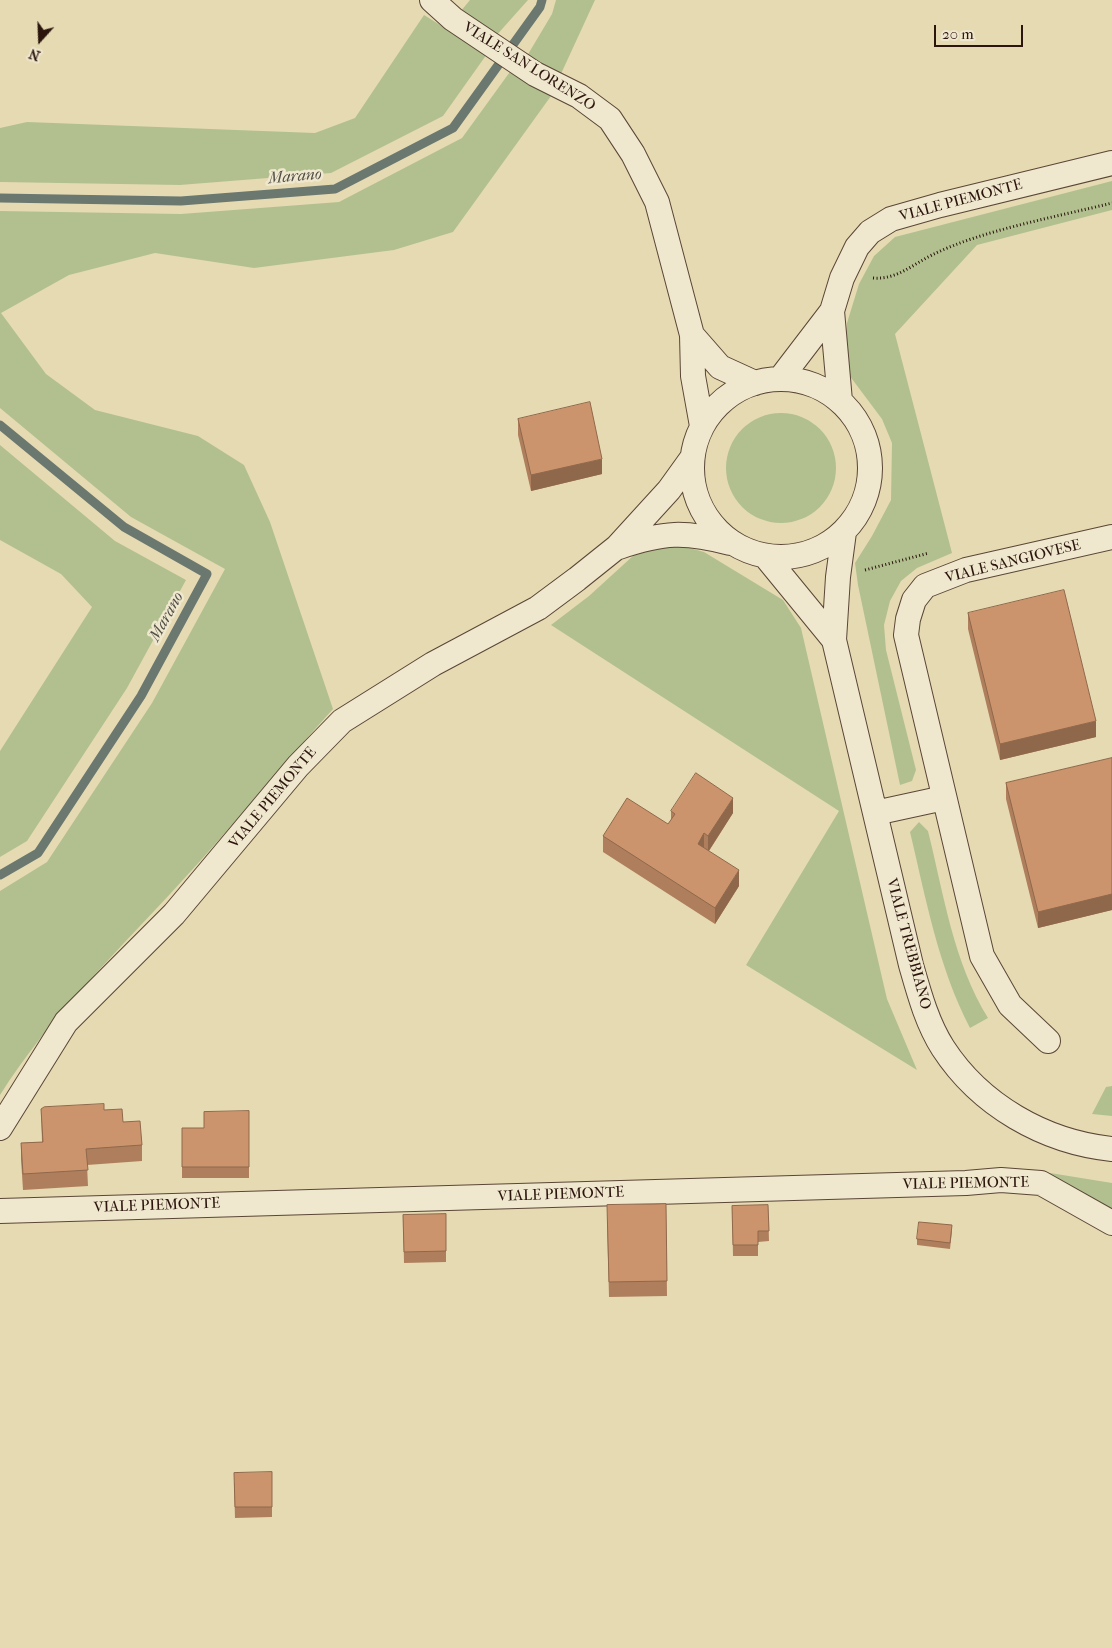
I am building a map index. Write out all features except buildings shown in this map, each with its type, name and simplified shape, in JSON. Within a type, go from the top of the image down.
[{"type":"street","name":"VIALE SAN LORENZO","points":[[432,0],[452,19],[536,74],[579,96],[610,119],[633,154],[657,202],[692,335],[693,376],[702,426]]},
{"type":"street","name":"VIALE PIEMONTE","points":[[780,379],[832,311],[856,247],[870,232],[891,219],[940,205],[1112,163]]},
{"type":"street","name":"VIALE PIEMONTE","points":[[832,311],[840,401]]},
{"type":"street","name":"VIALE SAN LORENZO","points":[[692,335],[720,367],[755,383]]},
{"type":"street","points":[[780,379],[801,382],[822,389],[840,401],[858,424],[869,451],[870,480],[861,508],[844,532],[821,548],[795,557],[766,556],[749,552],[734,544],[714,528],[700,507],[692,483],[692,458],[702,426],[716,407],[734,392],[755,383],[780,379]]},
{"type":"street","name":"VIALE PIEMONTE","points":[[0,1128],[66,1022],[174,914],[298,766],[342,721],[433,664],[538,608],[617,547],[669,490],[692,458]]},
{"type":"street","name":"VIALE TREBBIANO","points":[[844,532],[838,577],[834,640],[911,965],[924,1007],[942,1047],[966,1079],[1001,1110],[1045,1132],[1094,1147],[1112,1149]]},
{"type":"street","name":"VIALE PIEMONTE","points":[[617,547],[647,537],[668,534],[697,534],[734,544]]},
{"type":"street","name":"VIALE SANGIOVESE","points":[[1048,1041],[1010,1004],[982,956],[906,635],[914,600],[925,586],[966,570],[1112,537]]},
{"type":"street","name":"VIALE TREBBIANO","points":[[766,556],[834,640]]},
{"type":"street","points":[[875,814],[944,798]]},
{"type":"street","name":"VIALE PIEMONTE","points":[[0,1211],[946,1184],[1001,1180],[1041,1183],[1112,1223]]},
{"type":"path","points":[[846,271],[874,279],[890,278],[943,249],[1002,231],[1112,203]]},
{"type":"path","points":[[838,577],[933,552],[966,570]]},
{"type":"green space","points":[[470,0],[528,0],[495,37],[460,12]]},
{"type":"green space","points":[[556,0],[595,0],[560,76],[527,56],[552,14]]},
{"type":"green space","points":[[424,15],[487,54],[443,116],[331,173],[180,185],[0,182],[0,128],[27,122],[315,133],[355,118]]},
{"type":"green space","points":[[512,69],[551,96],[453,232],[394,250],[254,268],[155,253],[69,275],[1,313],[46,374],[95,410],[198,436],[244,465],[270,522],[333,709],[200,861],[63,1011],[0,1095],[0,891],[47,862],[152,703],[225,569],[131,517],[0,408],[0,211],[181,214],[339,202],[462,138]]},
{"type":"green space","points":[[1112,181],[1112,210],[977,245],[895,334],[952,553],[917,568],[901,581],[890,601],[884,625],[886,650],[916,770],[912,781],[900,785],[855,563],[891,500],[892,443],[882,419],[849,375],[845,349],[847,323],[859,284],[874,256],[895,237]]},
{"type":"green space","points":[[781,413],[802,417],[820,429],[832,447],[836,468],[832,489],[820,507],[802,519],[781,523],[760,519],[742,507],[730,489],[726,468],[730,447],[742,429],[760,417]]},
{"type":"green space","points":[[0,445],[115,541],[186,580],[127,688],[27,841],[0,857],[0,751],[92,607],[61,574],[0,540]]},
{"type":"green space","points":[[679,545],[704,552],[783,600],[801,628],[887,999],[917,1070],[746,965],[839,811],[551,625],[589,596],[634,555],[655,546]]},
{"type":"green space","points":[[919,822],[928,831],[951,927],[966,974],[988,1018],[970,1028],[949,981],[934,932],[910,832]]},
{"type":"green space","points":[[1112,1086],[1112,1116],[1092,1114],[1106,1087]]},
{"type":"green space","points":[[1044,1172],[1112,1183],[1112,1212]]},
{"type":"waterway","name":"Marano","points":[[0,198],[181,201],[335,189],[453,128],[540,7],[542,0]]},
{"type":"waterway","name":"Marano","points":[[0,425],[124,527],[207,574],[141,696],[38,853],[0,875]]}]
